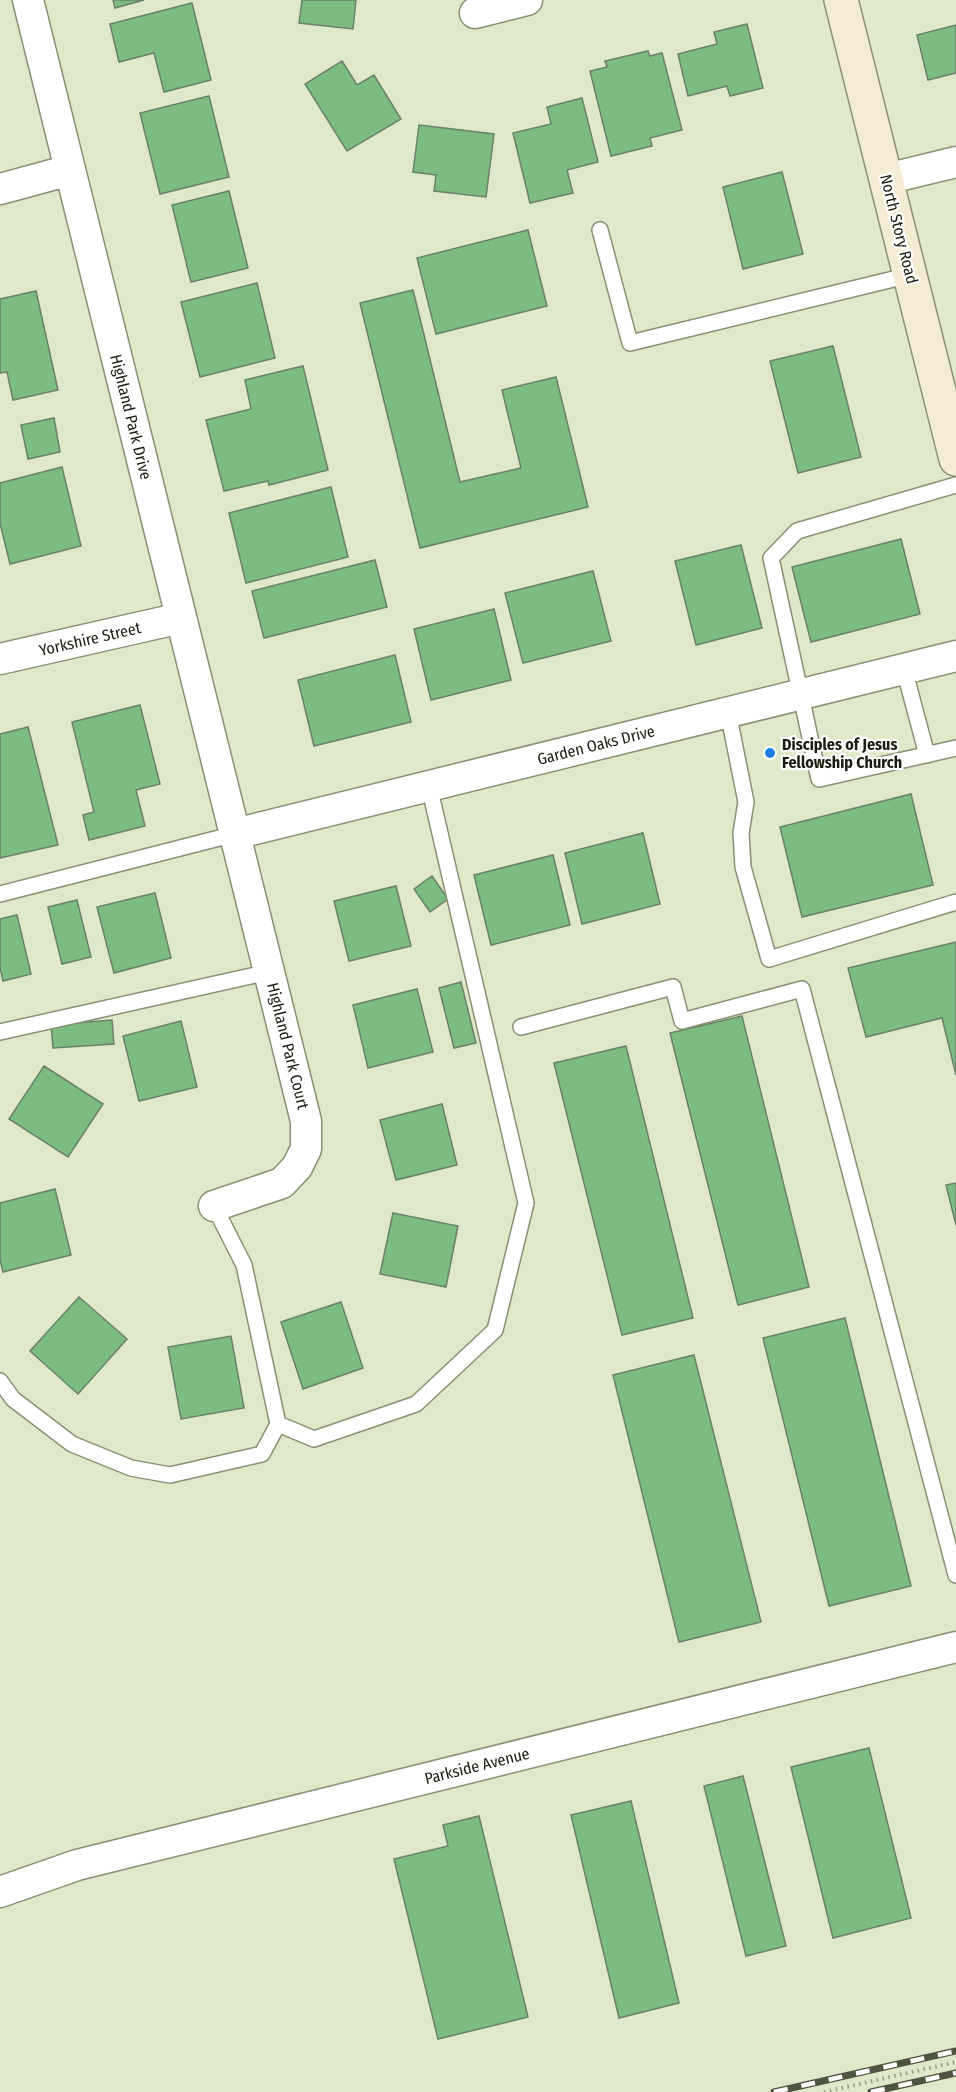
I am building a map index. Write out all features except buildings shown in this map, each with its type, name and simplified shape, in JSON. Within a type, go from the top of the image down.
[{"type":"main road","name":"North Story Road","points":[[841,0],[956,459]]},
{"type":"street","name":"Highland Park Drive","points":[[28,0],[235,834]]},
{"type":"street","points":[[475,13],[527,0]]},
{"type":"street","points":[[886,179],[956,162]]},
{"type":"street","points":[[0,189],[70,170]]},
{"type":"street","name":"Yorkshire Street","points":[[0,659],[180,618]]},
{"type":"street","name":"Garden Oaks Drive","points":[[235,834],[956,656]]},
{"type":"street","name":"Highland Park Court","points":[[214,1206],[282,1183],[297,1167],[306,1149],[306,1121],[235,834]]},
{"type":"street","name":"Parkside Avenue","points":[[0,1892],[76,1865],[956,1647]]},
{"type":"lane","points":[[600,230],[630,343],[910,275]]},
{"type":"lane","points":[[956,485],[796,531],[771,558],[819,779],[956,748]]},
{"type":"lane","points":[[904,669],[927,754]]},
{"type":"lane","points":[[728,712],[746,802],[741,833],[743,867],[769,959],[956,902]]},
{"type":"lane","points":[[278,1424],[314,1439],[416,1404],[495,1330],[526,1203],[429,786]]},
{"type":"lane","points":[[0,894],[235,834]]},
{"type":"lane","points":[[0,1032],[269,972]]},
{"type":"lane","points":[[521,1027],[673,987],[682,1021],[802,989],[956,1575]]},
{"type":"lane","points":[[0,1381],[13,1399],[72,1444],[131,1468],[170,1475],[262,1454],[278,1424],[244,1265],[214,1206]]},
{"type":"path","points":[[824,2092],[956,2062]]},
{"type":"railway","points":[[774,2092],[956,2051]]},
{"type":"railway","points":[[871,2092],[956,2073]]},
{"type":"place","name":"Disciples of Jesus Fellowship Church","points":[[770,753]]}]
